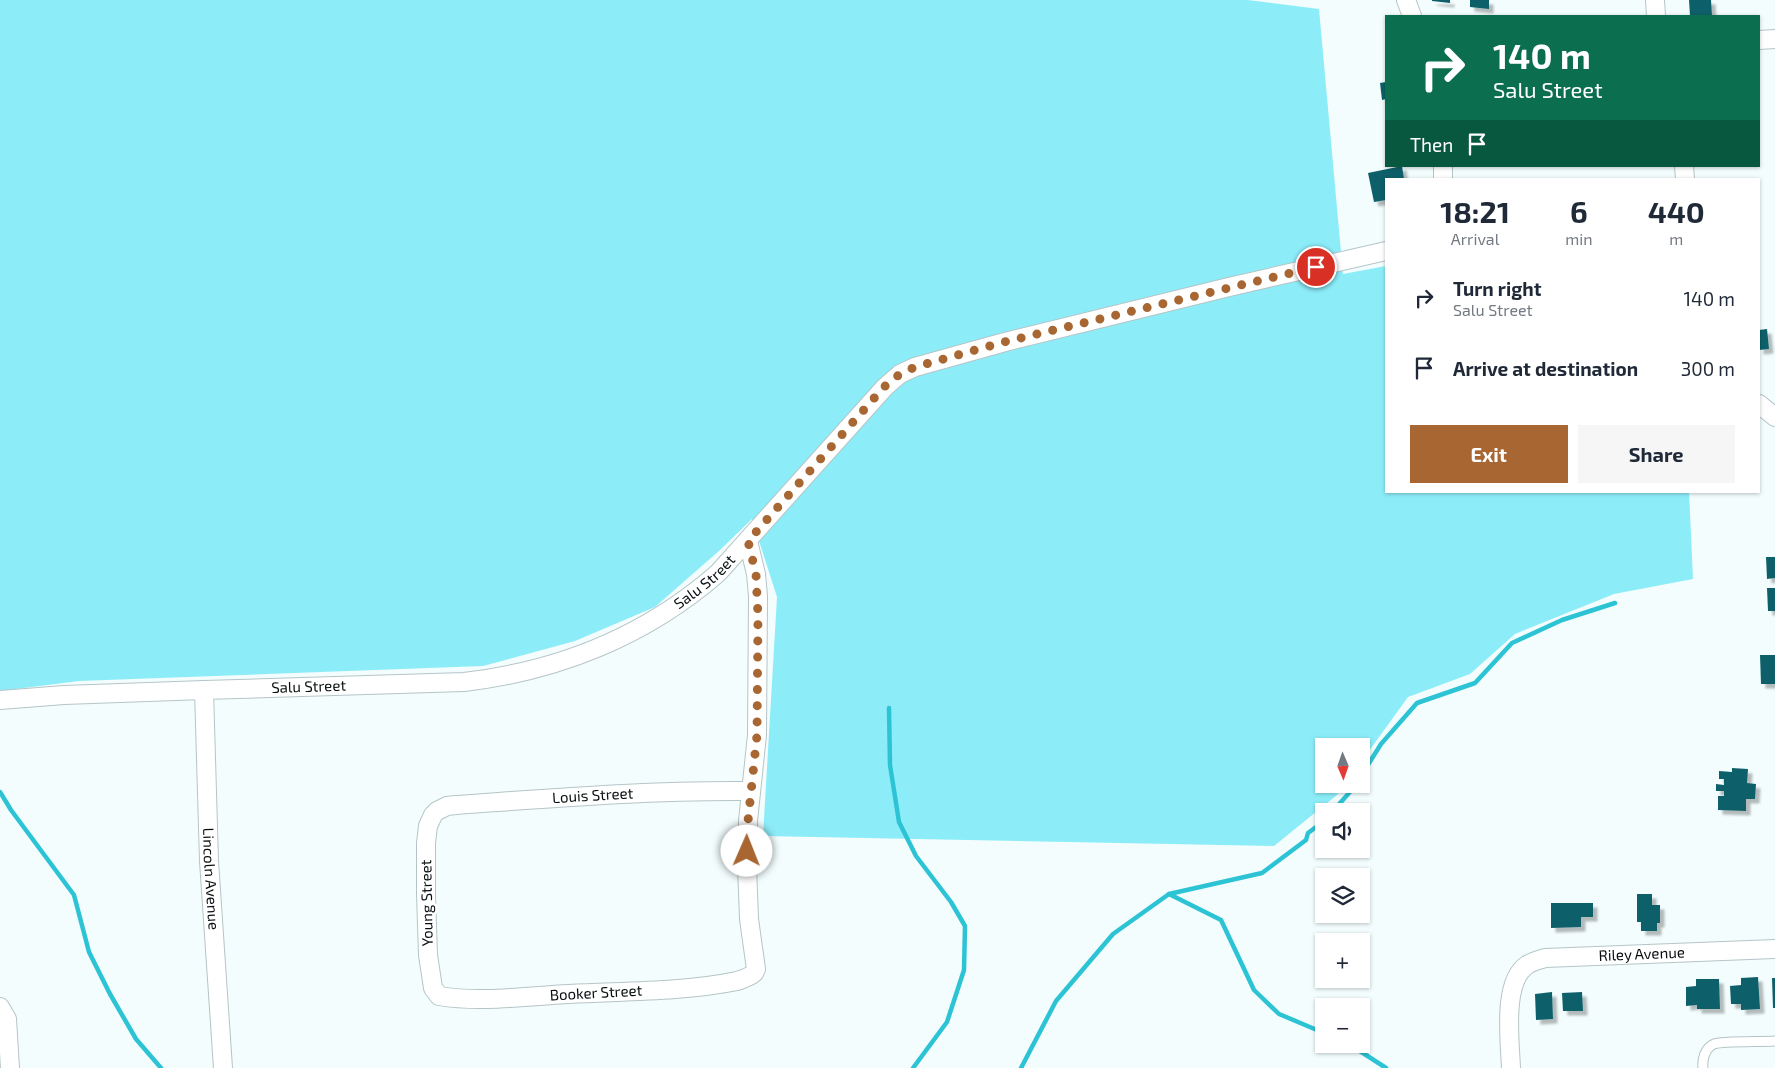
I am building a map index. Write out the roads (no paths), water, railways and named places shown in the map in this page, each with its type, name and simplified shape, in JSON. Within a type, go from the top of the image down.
[{"type":"street","points":[[1406,0],[1412,15]]},
{"type":"street","points":[[1655,0],[1656,15]]},
{"type":"street","points":[[1760,40],[1775,39]]},
{"type":"street","name":"Salu Street","points":[[0,700],[64,695],[464,682],[499,678],[534,670],[592,651],[628,634],[660,616],[697,591],[718,573],[748,541],[884,387],[900,374],[915,367],[1004,342],[1385,251]]},
{"type":"street","points":[[1760,405],[1775,417]]},
{"type":"street","points":[[748,541],[756,574],[758,596],[757,735],[751,791]]},
{"type":"street","name":"Lincoln Avenue","points":[[204,690],[209,861],[223,1068]]},
{"type":"street","name":"Louis Street","points":[[437,811],[456,805],[602,794],[688,790],[751,791]]},
{"type":"street","name":"Booker Street","points":[[439,996],[455,999],[490,998],[663,989],[718,984],[752,976],[756,968],[749,918],[747,866],[751,791]]},
{"type":"street","name":"Young Street","points":[[437,811],[428,826],[426,894],[431,981],[433,988],[439,996]]},
{"type":"street","name":"Riley Avenue","points":[[1511,1068],[1511,996],[1516,978],[1526,965],[1534,961],[1546,958],[1775,949]]},
{"type":"street","points":[[0,1007],[7,1019],[10,1068]]},
{"type":"lane","points":[[1703,1068],[1702,1062],[1706,1050],[1715,1044],[1775,1041]]},
{"type":"waterway","points":[[1370,762],[1381,744],[1417,703],[1475,683],[1512,643],[1562,620],[1615,603]]},
{"type":"waterway","points":[[889,708],[890,765],[899,822],[916,856],[951,902],[965,926],[964,970],[947,1022],[913,1068]]},
{"type":"waterway","points":[[0,792],[11,810],[74,895],[89,952],[110,994],[136,1039],[161,1068]]},
{"type":"waterway","points":[[1340,803],[1349,793]]},
{"type":"waterway","points":[[1021,1068],[1056,1001],[1113,934],[1169,894],[1262,873],[1306,840],[1308,833],[1315,828]]},
{"type":"waterway","points":[[1169,894],[1221,920],[1254,990],[1279,1014],[1315,1029]]},
{"type":"waterway","points":[[1363,1053],[1386,1068]]}]
